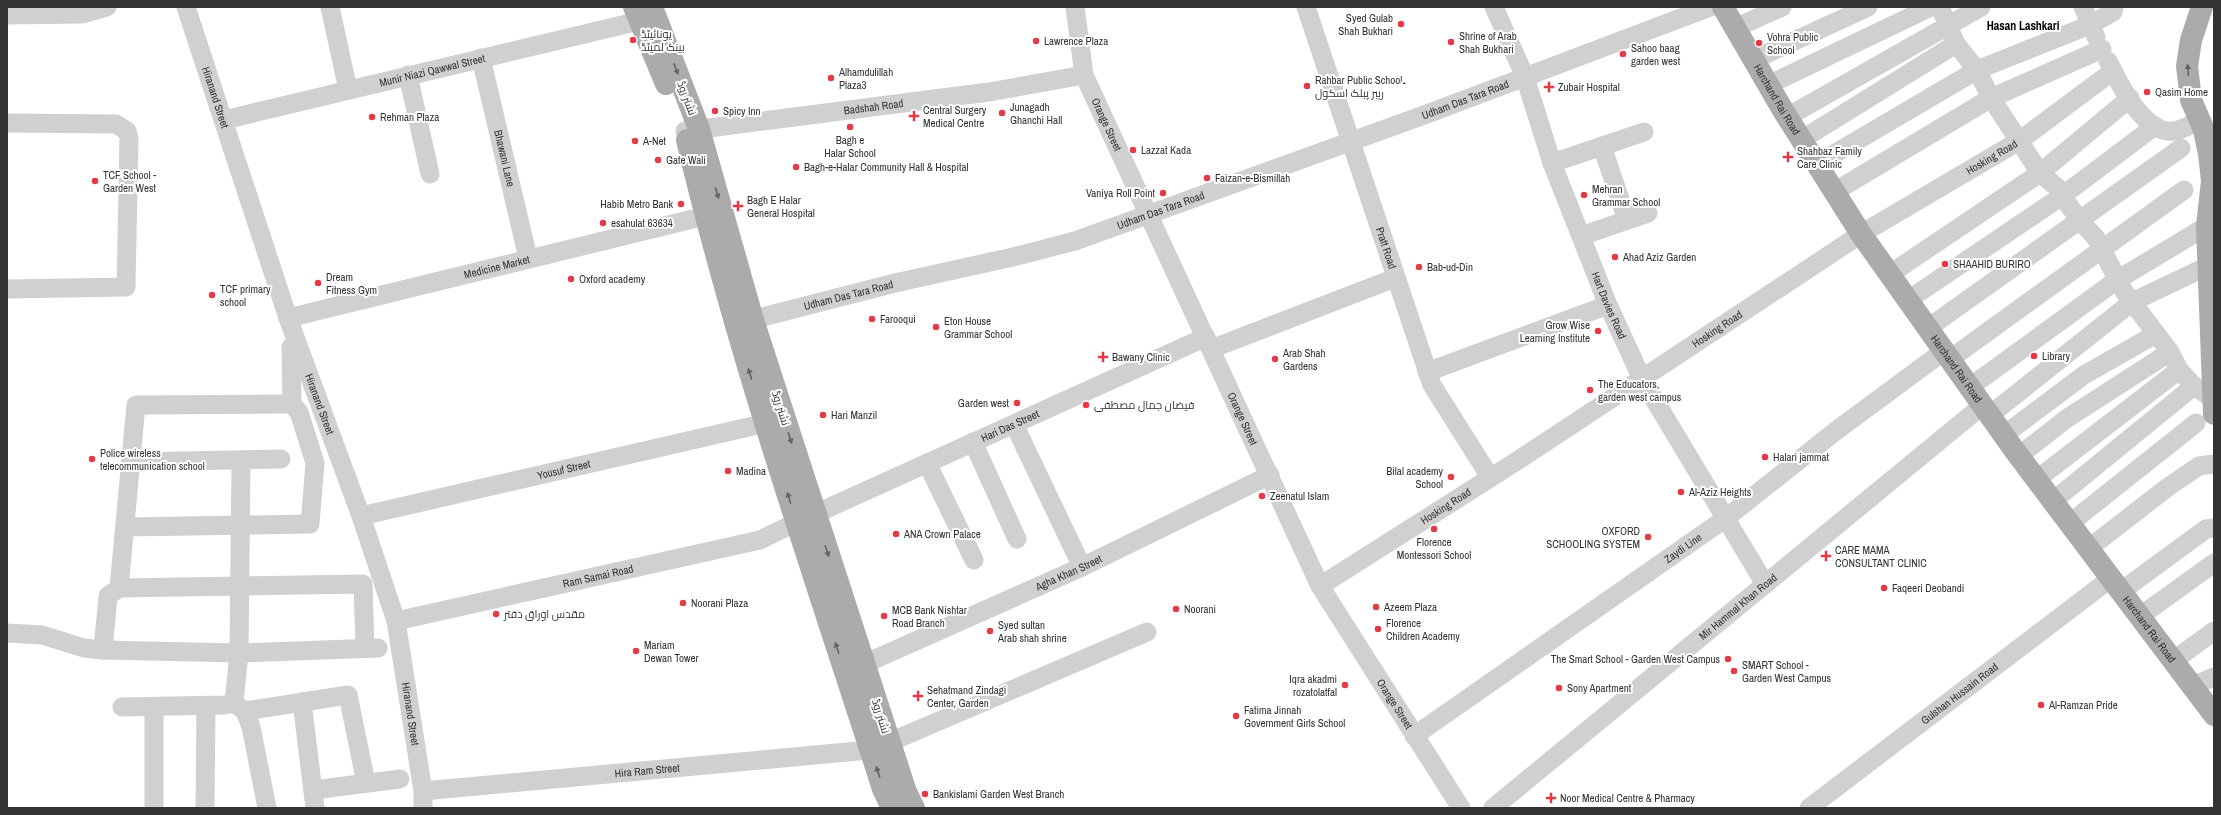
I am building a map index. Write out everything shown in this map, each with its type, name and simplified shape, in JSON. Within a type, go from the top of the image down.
[{"type":"main road","name":"Harchand Rai Road","points":[[1723,7],[1787,117],[1861,234],[2036,480],[2214,715]]},
{"type":"main road","points":[[2202,7],[2191,40],[2187,66],[2191,100],[2200,120],[2209,154],[2212,181],[2208,226],[2210,265],[2208,412]]},
{"type":"main road","name":"نشتر روڈ","points":[[642,12],[692,130],[744,322],[880,746],[914,808]]},
{"type":"main road","name":"نشتر روڈ","points":[[692,130],[705,216],[744,322],[766,423],[806,518],[864,664],[880,746],[883,789],[892,808]]},
{"type":"street","points":[[7,15],[83,14],[107,7]]},
{"type":"street","name":"Hiranand Street","points":[[186,7],[288,318],[361,516],[396,621],[423,800]]},
{"type":"street","points":[[330,7],[348,90]]},
{"type":"street","name":"Orange Street","points":[[1075,7],[1084,75],[1150,214],[1320,586],[1461,808]]},
{"type":"street","name":"Pratt Road","points":[[1306,7],[1395,278],[1432,385],[1490,478]]},
{"type":"street","name":"Hart Davies Road","points":[[1494,7],[1525,77],[1552,163],[1608,305],[1642,379],[1765,584]]},
{"type":"street","name":"Udham Das Tara Road","points":[[744,322],[895,283],[1013,257],[1075,241],[1525,77],[1710,7]]},
{"type":"street","points":[[1735,28],[1782,7]]},
{"type":"street","points":[[1753,60],[1868,7]]},
{"type":"street","points":[[1768,85],[1931,7]]},
{"type":"street","points":[[1940,7],[1956,44],[1977,70],[1992,98],[2040,173],[2059,189],[2062,196],[2081,222],[2104,250],[2117,280],[2170,352],[2179,370],[2194,386],[2208,412],[2069,524]]},
{"type":"street","points":[[1787,117],[1948,24],[1981,7]]},
{"type":"street","points":[[2083,7],[2090,25],[2113,71],[2147,122],[2155,126],[2174,131],[2200,120]]},
{"type":"street","points":[[1817,164],[1977,70],[2090,25],[2113,12],[2114,7]]},
{"type":"street","name":"Munir Niazi Qawwal Street","points":[[224,120],[481,58],[642,12]]},
{"type":"street","points":[[1801,140],[1956,44]]},
{"type":"street","points":[[1834,192],[1992,98],[2102,49]]},
{"type":"street","name":"Bhawani Lane","points":[[481,58],[528,258]]},
{"type":"street","name":"Hosking Road","points":[[1320,586],[1490,478],[1861,234],[2019,141],[2113,71]]},
{"type":"street","name":"Badshah Road","points":[[692,130],[988,92],[1084,75]]},
{"type":"street","points":[[408,76],[430,174]]},
{"type":"street","points":[[1890,274],[2040,173],[2130,98]]},
{"type":"street","points":[[7,122],[116,124],[127,131],[129,138],[126,287],[7,289]]},
{"type":"street","points":[[1908,300],[2062,196],[2155,126]]},
{"type":"street","points":[[1552,163],[1644,132]]},
{"type":"street","points":[[1602,146],[1627,220]]},
{"type":"street","points":[[1928,328],[2081,222],[2181,148]]},
{"type":"street","name":"Zaydi Line","points":[[1414,736],[1726,518],[1837,430],[2104,250],[2184,190]]},
{"type":"street","points":[[1581,236],[1648,213]]},
{"type":"street","name":"Medicine Market","points":[[288,318],[528,258],[705,216]]},
{"type":"street","points":[[1970,387],[2117,280],[2208,226]]},
{"type":"street","name":"Mir Hammal Khan Road","points":[[1493,808],[1765,584],[1986,410],[2132,302],[2210,265]]},
{"type":"street","name":"Hari Das Street","points":[[806,518],[1014,424],[1209,343],[1395,278]]},
{"type":"street","points":[[1427,372],[1608,305]]},
{"type":"street","points":[[2004,435],[2084,375],[2156,334]]},
{"type":"street","points":[[125,527],[310,524],[315,463],[299,412],[292,404],[291,347]]},
{"type":"street","points":[[2020,456],[2066,419],[2170,352]]},
{"type":"street","points":[[2036,480],[2179,370]]},
{"type":"street","points":[[2052,501],[2194,386]]},
{"type":"street","points":[[119,588],[132,462],[136,405],[292,404]]},
{"type":"street","name":"Yousuf Street","points":[[361,516],[766,423]]},
{"type":"street","points":[[1014,424],[1082,567]]},
{"type":"street","points":[[973,442],[1017,539]]},
{"type":"street","points":[[132,462],[281,459]]},
{"type":"street","points":[[241,461],[239,524],[239,707],[251,727],[266,808]]},
{"type":"street","points":[[927,463],[974,560]]},
{"type":"street","points":[[2088,549],[2168,487],[2199,466],[2214,464]]},
{"type":"street","name":"Agha Khan Street","points":[[864,664],[1082,567],[1270,476]]},
{"type":"street","name":"Ram Samai Road","points":[[396,621],[760,540],[806,518]]},
{"type":"street","name":"Gulshan Hussain Road","points":[[1809,808],[2115,585],[2206,529],[2214,528]]},
{"type":"street","points":[[2139,617],[2214,563]]},
{"type":"street","points":[[7,633],[42,635],[84,648],[103,650],[239,653],[372,648],[363,584],[119,588],[108,596],[103,650]]},
{"type":"street","points":[[2172,661],[2214,631]]},
{"type":"street","name":"Hira Ram Street","points":[[423,800],[880,746],[1147,632]]},
{"type":"street","points":[[2192,686],[2214,677]]},
{"type":"street","points":[[122,707],[239,707],[302,702],[348,695],[366,783]]},
{"type":"street","points":[[302,702],[314,799],[366,783],[400,779]]},
{"type":"street","points":[[205,808],[206,706]]},
{"type":"street","points":[[154,707],[154,808]]},
{"type":"place","name":"Syed Gulab Shah Bukhari","points":[[1401,24]]},
{"type":"place","name":"یونائیٹڈ بینک لمیٹڈ","points":[[633,40]]},
{"type":"place","name":"Lawrence Plaza","points":[[1036,41]]},
{"type":"place","name":"Shrine of Arab Shah Bukhari","points":[[1451,42]]},
{"type":"place","name":"Vohra Public School","points":[[1759,43]]},
{"type":"place","name":"Sahoo baag garden west","points":[[1623,54]]},
{"type":"place","name":"Alhamdulillah Plaza3","points":[[831,78]]},
{"type":"place","name":"Rahbar Public School۔ رہبر پبلک اسکول","points":[[1307,86]]},
{"type":"place","name":"Zubair Hospital","points":[[1549,87]]},
{"type":"place","name":"Qasim Home","points":[[2147,92]]},
{"type":"place","name":"Spicy Inn","points":[[715,111]]},
{"type":"place","name":"Junagadh Ghanchi Hall","points":[[1002,113]]},
{"type":"place","name":"Central Surgery Medical Centre","points":[[914,116]]},
{"type":"place","name":"Rehman Plaza","points":[[372,117]]},
{"type":"place","name":"Bagh e Halar School","points":[[850,127]]},
{"type":"place","name":"A-Net","points":[[635,141]]},
{"type":"place","name":"Lazzat Kada","points":[[1133,150]]},
{"type":"place","name":"Shahbaz Family Care Clinic","points":[[1788,157]]},
{"type":"place","name":"Gate Wali","points":[[658,160]]},
{"type":"place","name":"Bagh-e-Halar Community Hall & Hospital","points":[[796,167]]},
{"type":"place","name":"Faizan-e-Bismillah","points":[[1207,178]]},
{"type":"place","name":"TCF School - Garden West","points":[[95,181]]},
{"type":"place","name":"Vaniya Roll Point","points":[[1163,193]]},
{"type":"place","name":"Mehran Grammar School","points":[[1584,195]]},
{"type":"place","name":"Habib Metro Bank","points":[[681,204]]},
{"type":"place","name":"Bagh E Halar General Hospital","points":[[738,206]]},
{"type":"place","name":"esahulat 63634","points":[[603,223]]},
{"type":"place","name":"Ahad Aziz Garden","points":[[1615,257]]},
{"type":"place","name":"SHAAHID BURIRO","points":[[1945,264]]},
{"type":"place","name":"Bab-ud-Din","points":[[1419,267]]},
{"type":"place","name":"Oxford academy","points":[[571,279]]},
{"type":"place","name":"Dream Fitness Gym","points":[[318,283]]},
{"type":"place","name":"TCF primary school","points":[[212,295]]},
{"type":"place","name":"Farooqui","points":[[872,319]]},
{"type":"place","name":"Eton House Grammar School","points":[[936,327]]},
{"type":"place","name":"Grow Wise Learning Institute","points":[[1598,331]]},
{"type":"place","name":"Library","points":[[2034,356]]},
{"type":"place","name":"Bawany Clinic","points":[[1103,357]]},
{"type":"place","name":"Arab Shah Gardens","points":[[1275,359]]},
{"type":"place","name":"The Educators, garden west campus","points":[[1590,390]]},
{"type":"place","name":"Garden west","points":[[1017,403]]},
{"type":"place","name":"فیضان جمال مصطفی","points":[[1086,405]]},
{"type":"place","name":"Hari Manzil","points":[[823,415]]},
{"type":"place","name":"Halari jammat","points":[[1765,457]]},
{"type":"place","name":"Police wireless telecommunication school","points":[[92,459]]},
{"type":"place","name":"Madina","points":[[728,471]]},
{"type":"place","name":"Bilal academy School","points":[[1451,477]]},
{"type":"place","name":"Al-Aziz Heights","points":[[1681,492]]},
{"type":"place","name":"Zeenatul Islam","points":[[1262,496]]},
{"type":"place","name":"Florence Montessori School","points":[[1434,529]]},
{"type":"place","name":"ANA Crown Palace","points":[[896,534]]},
{"type":"place","name":"OXFORD SCHOOLING SYSTEM","points":[[1648,537]]},
{"type":"place","name":"CARE MAMA CONSULTANT CLINIC","points":[[1826,556]]},
{"type":"place","name":"Faqeeri Deobandi","points":[[1884,588]]},
{"type":"place","name":"Noorani Plaza","points":[[683,603]]},
{"type":"place","name":"Azeem Plaza","points":[[1376,607]]},
{"type":"place","name":"Noorani","points":[[1176,609]]},
{"type":"place","name":"مقدس اوراق دفتر","points":[[496,614]]},
{"type":"place","name":"MCB Bank Nishtar Road Branch","points":[[884,616]]},
{"type":"place","name":"Florence Children Academy","points":[[1378,629]]},
{"type":"place","name":"Syed sultan Arab shah shrine","points":[[990,631]]},
{"type":"place","name":"Mariam Dewan Tower","points":[[636,651]]},
{"type":"place","name":"The Smart School - Garden West Campus","points":[[1728,659]]},
{"type":"place","name":"SMART School - Garden West Campus","points":[[1734,671]]},
{"type":"place","name":"Iqra akadmi rozatolatfal","points":[[1345,685]]},
{"type":"place","name":"Sony Apartment","points":[[1559,688]]},
{"type":"place","name":"Sehatmand Zindagi Center, Garden","points":[[918,696]]},
{"type":"place","name":"Al-Ramzan Pride","points":[[2041,705]]},
{"type":"place","name":"Fatima Jinnah Government Girls School","points":[[1236,716]]},
{"type":"place","name":"Bankislami Garden West Branch","points":[[925,794]]},
{"type":"place","name":"Noor Medical Centre & Pharmacy","points":[[1551,798]]},
{"type":"district","name":"Hasan Lashkari","points":[[2023,26]]}]
